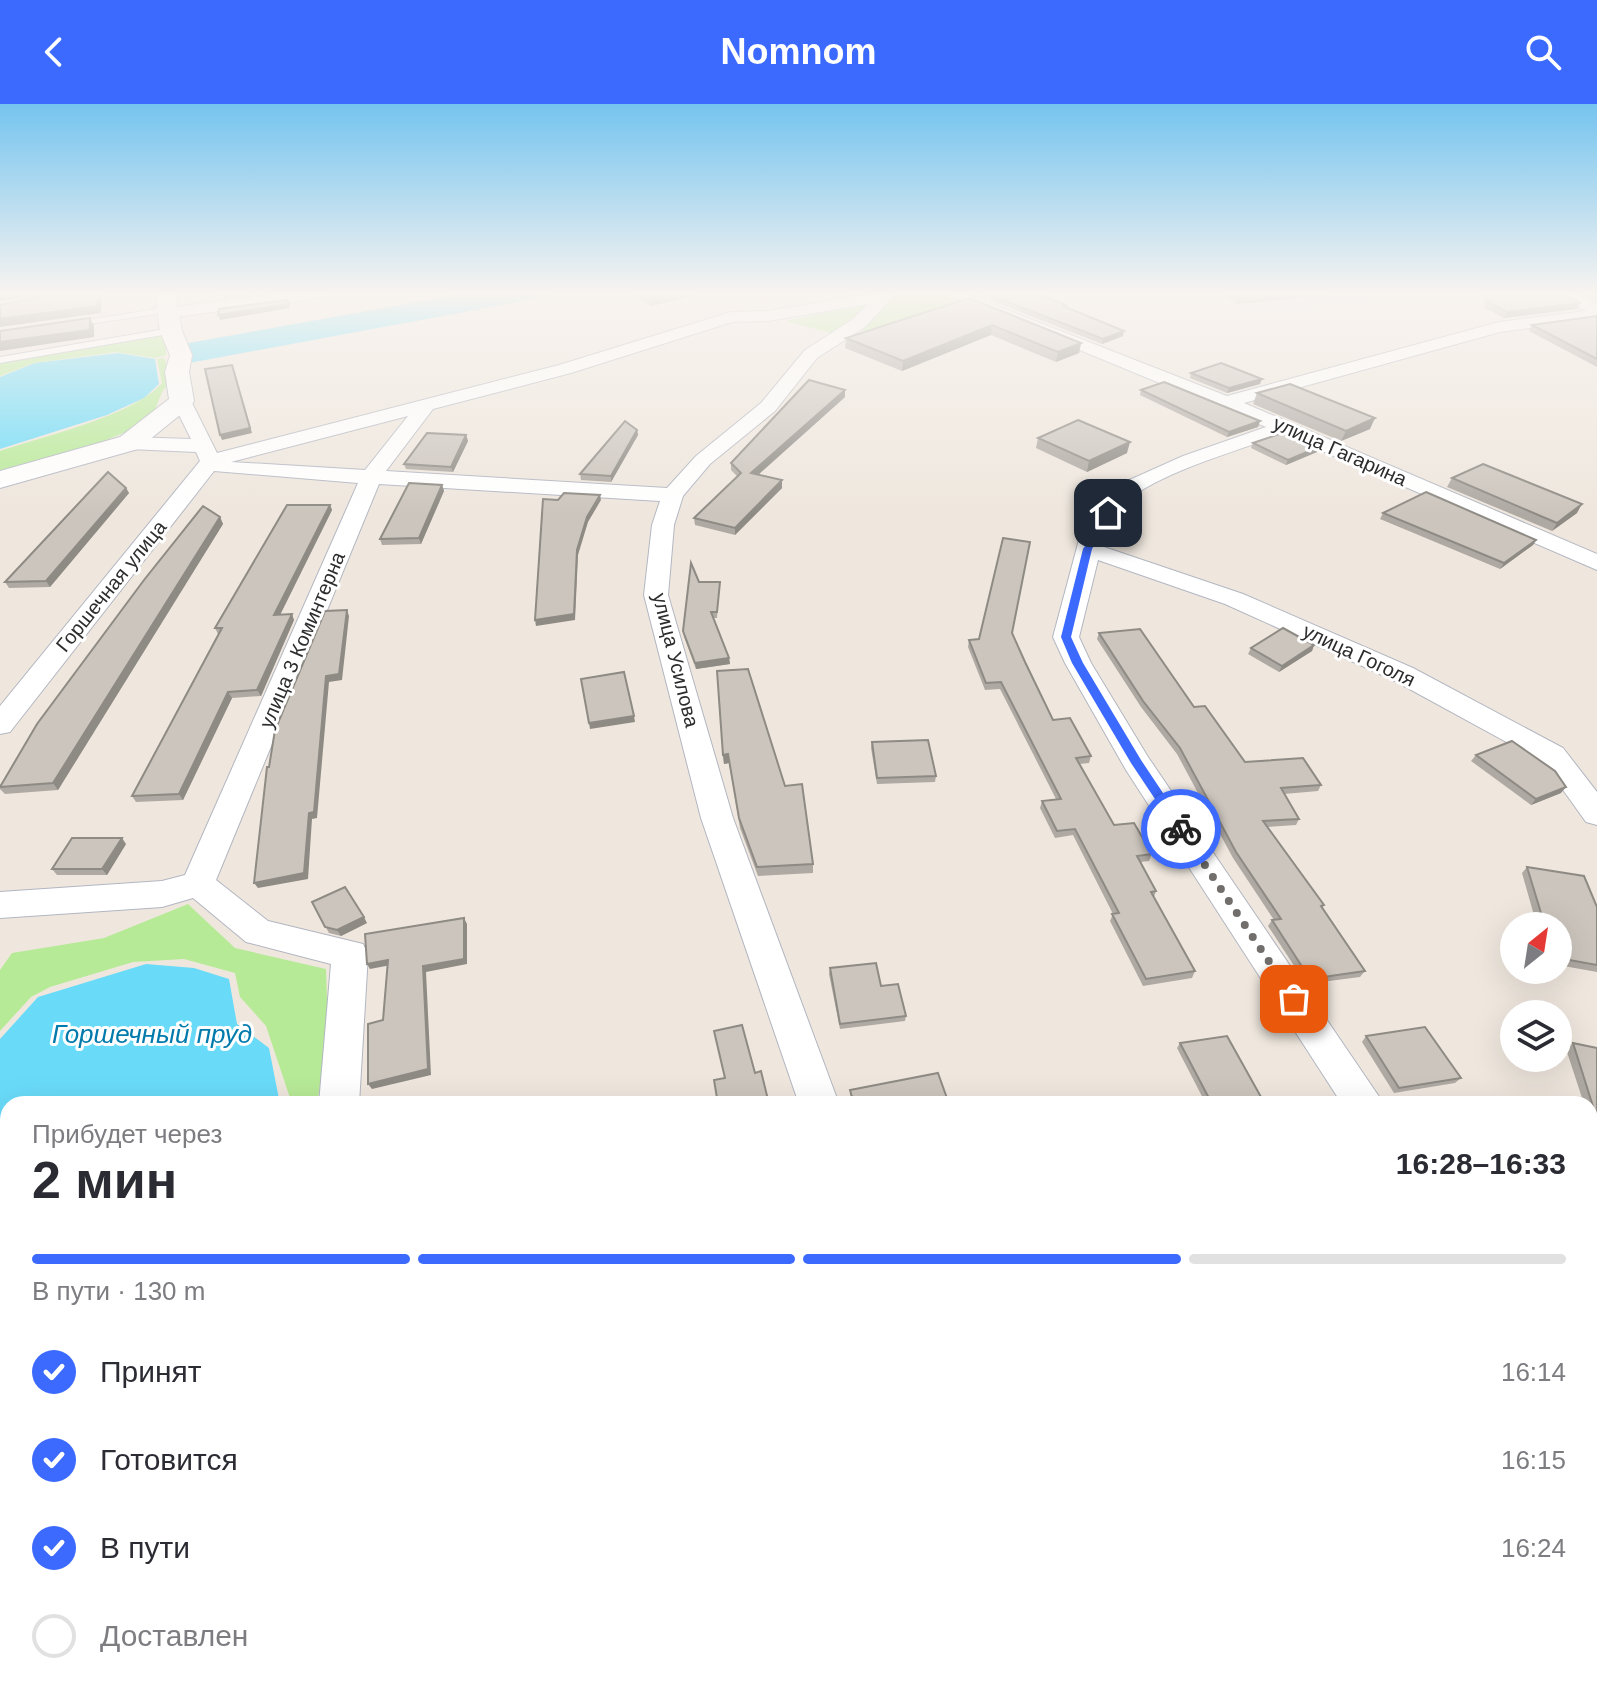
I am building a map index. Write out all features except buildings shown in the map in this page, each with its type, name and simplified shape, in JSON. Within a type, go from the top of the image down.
[{"type":"street","points":[[178,366],[182,401],[206,458]]},
{"type":"street","points":[[206,458],[425,407],[574,366]]},
{"type":"street","name":"улица Усилова","points":[[801,366],[768,407],[703,460],[673,495],[663,525],[656,595],[717,818],[816,1096]]},
{"type":"street","name":"улица Гагарина","points":[[1135,366],[1226,402],[1597,563]]},
{"type":"street","points":[[1226,402],[1356,366]]},
{"type":"street","points":[[0,480],[129,443],[182,401]]},
{"type":"street","name":"улица 3 Коминтерна","points":[[198,884],[371,477],[425,407]]},
{"type":"street","points":[[1284,427],[1190,460],[1124,491],[1092,536],[1066,637],[1137,763],[1359,1096]]},
{"type":"street","points":[[129,443],[206,458],[371,477],[673,495]]},
{"type":"street","name":"Горшечная улица","points":[[0,725],[206,458]]},
{"type":"street","name":"улица Гоголя","points":[[1087,549],[1234,599],[1403,674],[1553,755],[1597,814]]},
{"type":"street","points":[[0,905],[162,894],[198,884],[258,932],[350,954],[340,1096]]},
{"type":"green space","points":[[0,366],[25,366],[0,376]]},
{"type":"green space","points":[[159,366],[167,366],[172,379],[162,392],[150,422],[99,443],[0,470],[0,451],[110,415],[149,395],[162,383]]},
{"type":"green space","points":[[188,904],[235,948],[326,969],[328,1031],[318,1096],[289,1096],[266,1026],[240,997],[235,973],[184,959],[133,962],[50,987],[31,997],[0,1031],[0,970],[12,953],[104,938]]},
{"type":"water","points":[[27,366],[156,366],[159,384],[144,398],[107,415],[0,449],[0,377]]},
{"type":"water","name":"Горшечный пруд","points":[[146,964],[194,968],[229,979],[237,1024],[269,1048],[278,1096],[0,1096],[0,1039],[38,997]]},
{"type":"way so far","points":[[1181,829],[1294,999]]},
{"type":"route","points":[[1108,513],[1087,549],[1066,637],[1137,763],[1181,829]]}]
